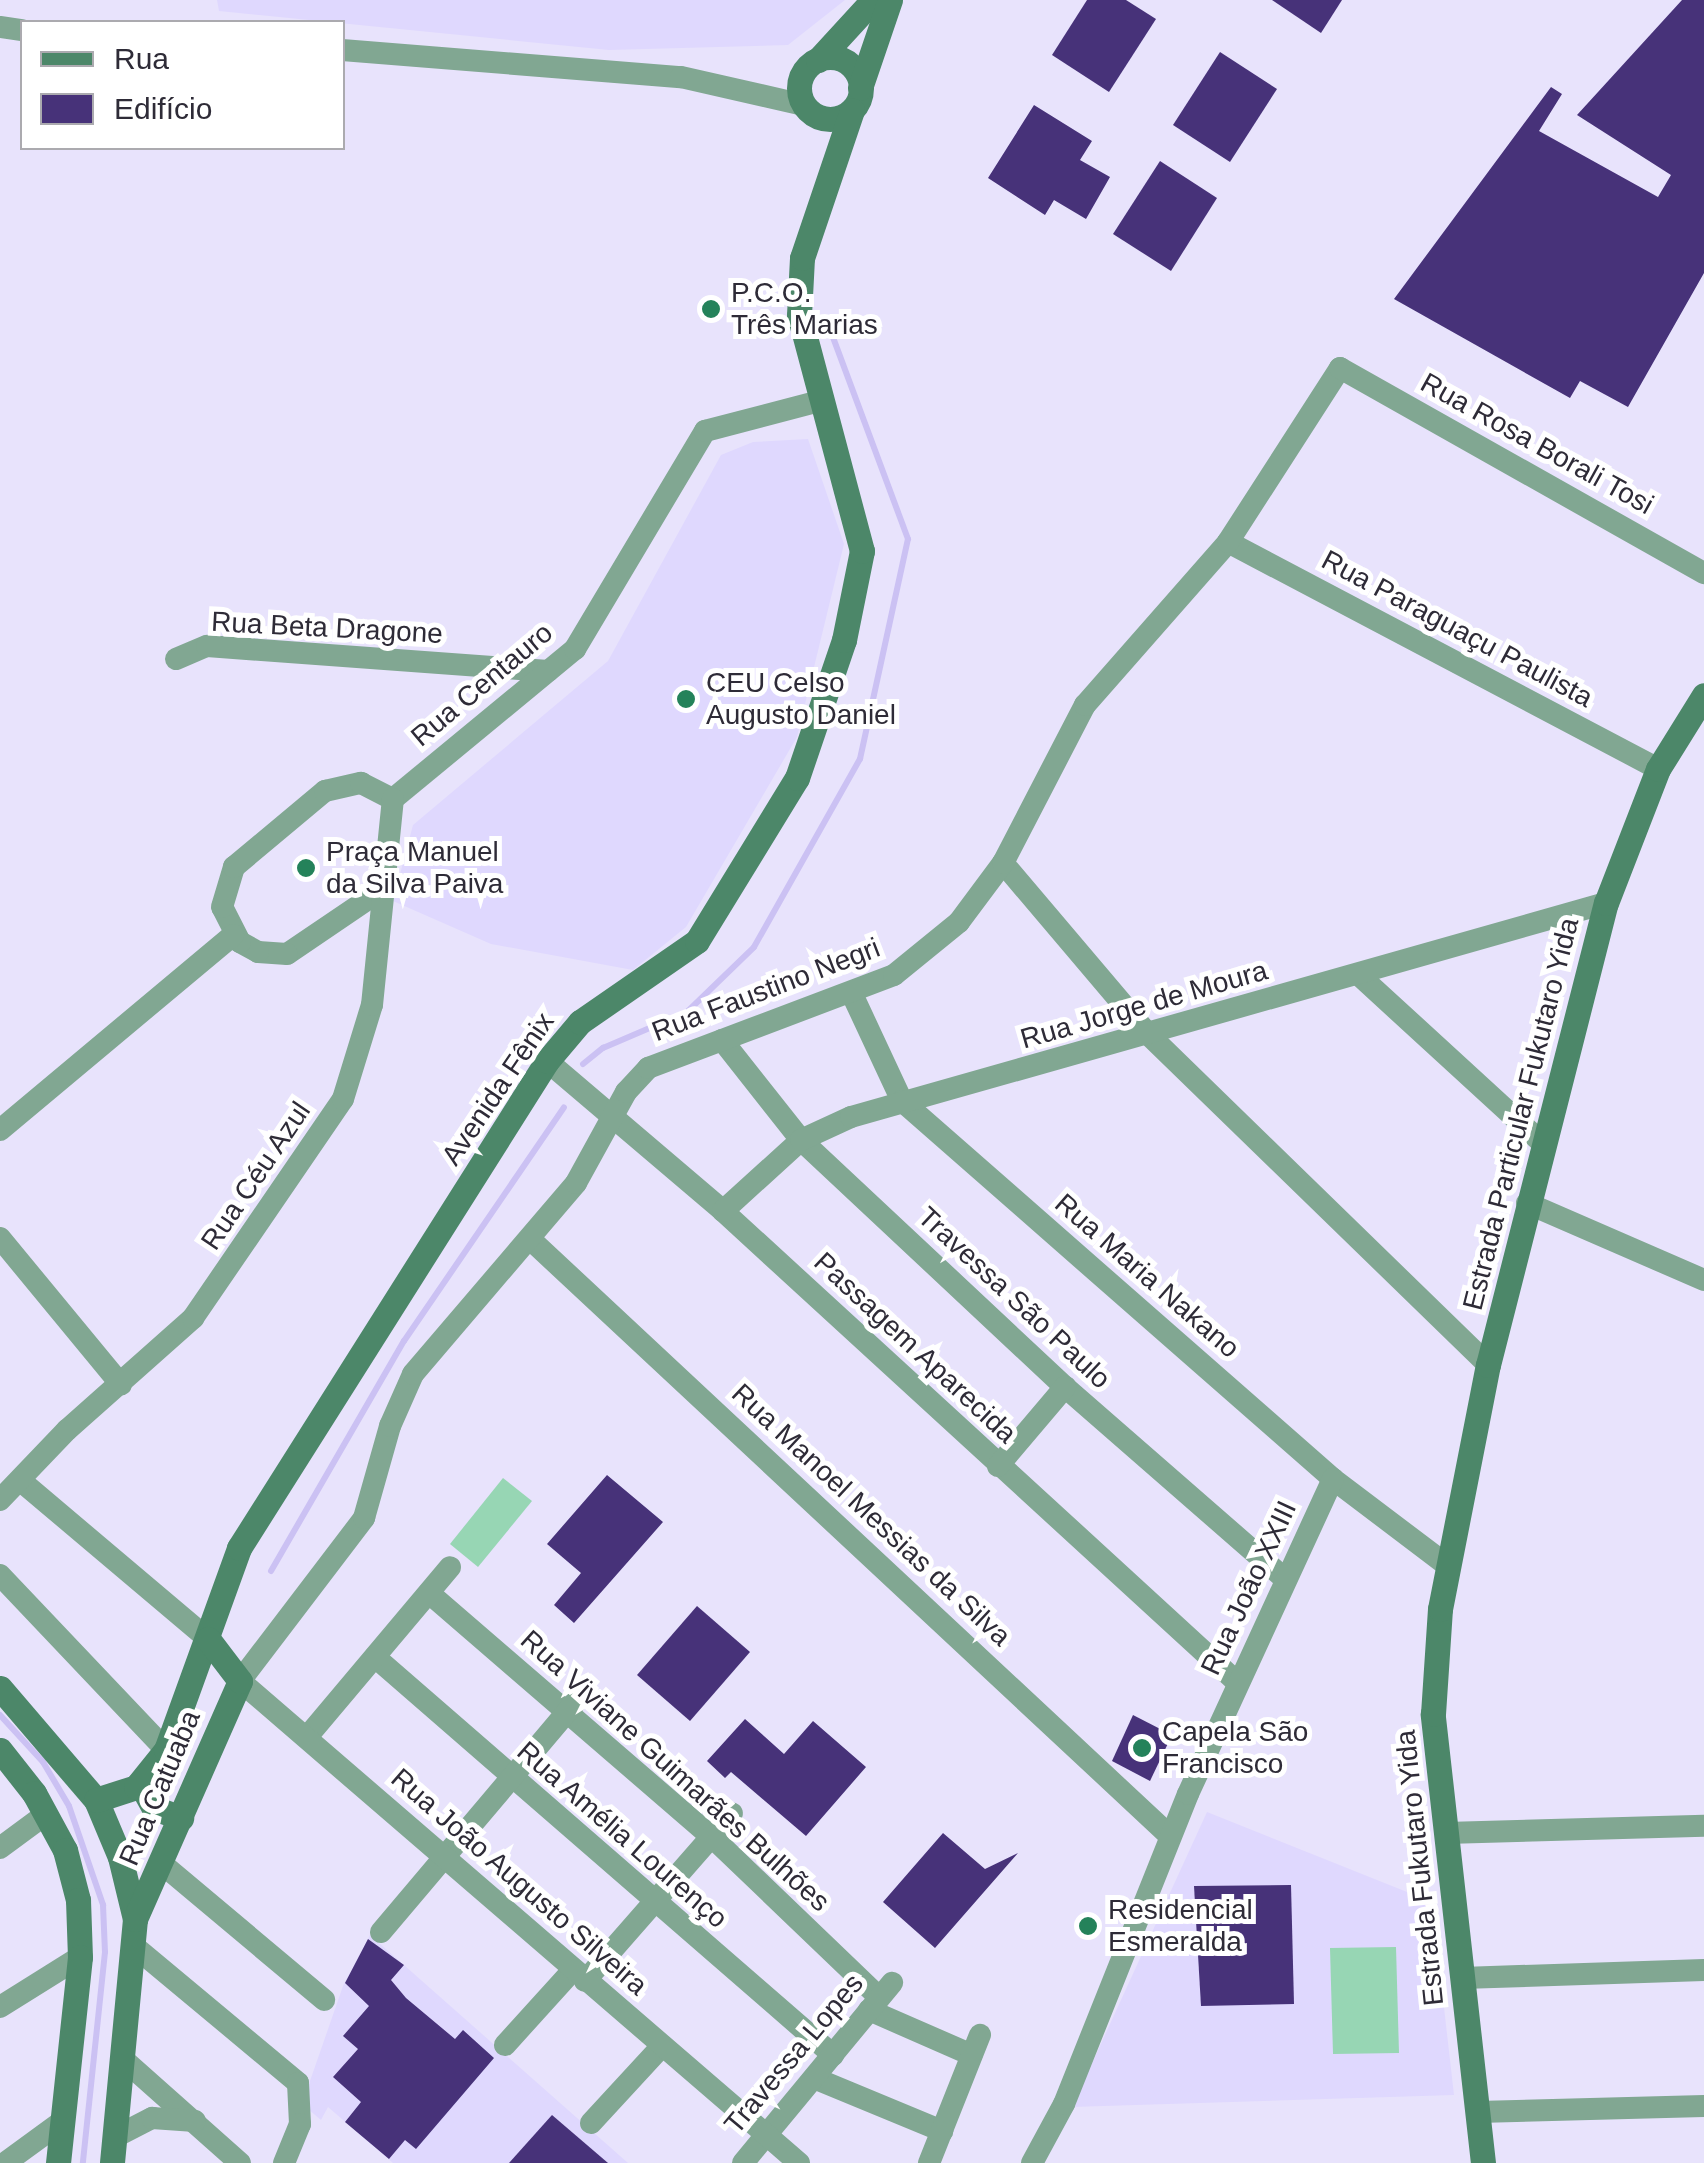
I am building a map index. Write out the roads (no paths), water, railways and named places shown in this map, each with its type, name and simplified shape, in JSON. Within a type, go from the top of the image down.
[{"type":"street","points":[[809,110],[800,80],[873,0]]},
{"type":"street","name":"Avenida Fênix","points":[[140,1783],[166,1750],[239,1548],[547,1061],[580,1022],[660,972],[697,941],[750,864],[810,748],[862,552],[801,339],[798,290],[829,166],[890,0]]},
{"type":"street","points":[[345,50],[681,78],[809,110],[830,119],[856,99],[846,63],[818,60]]},
{"type":"street","name":"Avenida Fênix","points":[[809,110],[829,166]]},
{"type":"street","name":"Rua Faustino Negri","points":[[240,1681],[364,1518],[390,1426],[413,1374],[592,1162],[626,1092],[648,1068],[852,994],[934,948],[1004,863],[1084,705],[1228,542],[1340,368]]},
{"type":"street","name":"Rua Rosa Borali Tosi","points":[[1340,368],[1704,573]]},
{"type":"street","name":"Rua Centauro","points":[[393,799],[587,634],[699,437],[714,426],[820,401]]},
{"type":"street","name":"Rua Paraguaçu Paulista","points":[[1228,542],[1658,769]]},
{"type":"street","name":"Rua Beta Dragone","points":[[176,659],[207,646],[548,671]]},
{"type":"street","name":"Rua Beta Dragone","points":[[476,668],[515,698]]},
{"type":"street","name":"Estrada Particular Fukutaro Yida","points":[[1448,1566],[1488,1365],[1606,903],[1658,769],[1704,695]]},
{"type":"street","points":[[380,891],[287,954],[258,952],[233,935],[222,897],[226,881],[247,856],[342,784],[378,788],[393,799]]},
{"type":"street","name":"Rua Céu Azul","points":[[0,1500],[67,1430],[193,1318],[343,1099],[372,1004],[380,891],[393,799]]},
{"type":"street","points":[[1004,863],[1148,1034],[1488,1365]]},
{"type":"street","name":"Rua Jorge de Moura","points":[[724,1211],[800,1140],[902,1102],[1360,976],[1606,903]]},
{"type":"street","points":[[0,1130],[233,935]]},
{"type":"street","points":[[1360,976],[1542,1142]]},
{"type":"street","name":"Rua Maria Nakano","points":[[852,994],[902,1102],[1333,1479],[1448,1566]]},
{"type":"street","name":"Travessa São Paulo","points":[[722,1040],[800,1140],[1065,1387],[1286,1580]]},
{"type":"street","name":"Passagem Aparecida","points":[[547,1061],[724,1211],[1238,1683]]},
{"type":"street","points":[[1527,1203],[1704,1280]]},
{"type":"street","points":[[0,1238],[121,1385]]},
{"type":"street","name":"Rua Manoel Messias da Silva","points":[[530,1239],[1170,1836]]},
{"type":"street","points":[[998,1466],[1065,1387]]},
{"type":"street","name":"Rua João XXIII","points":[[1032,2163],[1051,2120],[1064,2104],[1115,1984],[1124,1943],[1170,1836],[1333,1479]]},
{"type":"street","points":[[21,1482],[208,1638]]},
{"type":"street","name":"Estrada Fukutaro Yida","points":[[1448,1566],[1433,1714],[1483,2163]]},
{"type":"street","points":[[307,1738],[450,1567]]},
{"type":"street","points":[[0,1575],[166,1750]]},
{"type":"street","name":"Rua Viviane Guimarães Bulhões","points":[[429,1593],[712,1837],[880,1997],[976,2045],[942,2131]]},
{"type":"street","name":"Rua João Augusto Silveira","points":[[208,1638],[240,1681],[798,2163]]},
{"type":"street","name":"Rua Amélia Lourenço","points":[[375,1657],[510,1780],[832,2056]]},
{"type":"street","name":"Rua Catuaba","points":[[135,1919],[240,1681]]},
{"type":"street","points":[[0,1688],[96,1800],[120,1857],[135,1919],[135,1946],[114,2150]]},
{"type":"street","points":[[381,1932],[584,1691]]},
{"type":"street","points":[[0,1750],[46,1814],[65,1850],[78,1900],[80,1956],[58,2163]]},
{"type":"street","points":[[96,1800],[140,1783],[154,1808],[181,1818]]},
{"type":"street","points":[[0,1848],[46,1814]]},
{"type":"street","points":[[506,2045],[653,1902],[732,1814]]},
{"type":"street","points":[[1446,1832],[1704,1826]]},
{"type":"street","points":[[162,1862],[324,2000]]},
{"type":"street","points":[[135,1946],[298,2084],[300,2124],[284,2163]]},
{"type":"street","points":[[0,2006],[80,1956]]},
{"type":"street","points":[[1462,1978],[1704,1970]]},
{"type":"street","name":"Travessa Lopes","points":[[743,2163],[880,1997]]},
{"type":"street","points":[[591,2123],[662,2046]]},
{"type":"street","points":[[124,2060],[240,2163]]},
{"type":"street","points":[[814,2078],[942,2131],[929,2163]]},
{"type":"street","points":[[1478,2112],[1704,2106]]},
{"type":"street","points":[[114,2150],[152,2118],[195,2121]]},
{"type":"street","points":[[6,2163],[64,2120]]},
{"type":"waterway","points":[[583,1064],[603,1048],[687,1012],[754,947],[860,759],[908,539],[827,321]]},
{"type":"waterway","points":[[271,1571],[404,1341],[564,1107]]},
{"type":"waterway","points":[[0,1715],[43,1762],[69,1806],[103,1905],[105,1952],[83,2163]]},
{"type":"place","name":"P.C.O. Três Marias","points":[[711,309]]},
{"type":"place","name":"CEU Celso Augusto Daniel","points":[[686,699]]},
{"type":"place","name":"Praça Manuel da Silva Paiva","points":[[306,868]]},
{"type":"place","name":"Capela São Francisco","points":[[1142,1748]]},
{"type":"place","name":"Residencial Esmeralda","points":[[1088,1926]]}]
